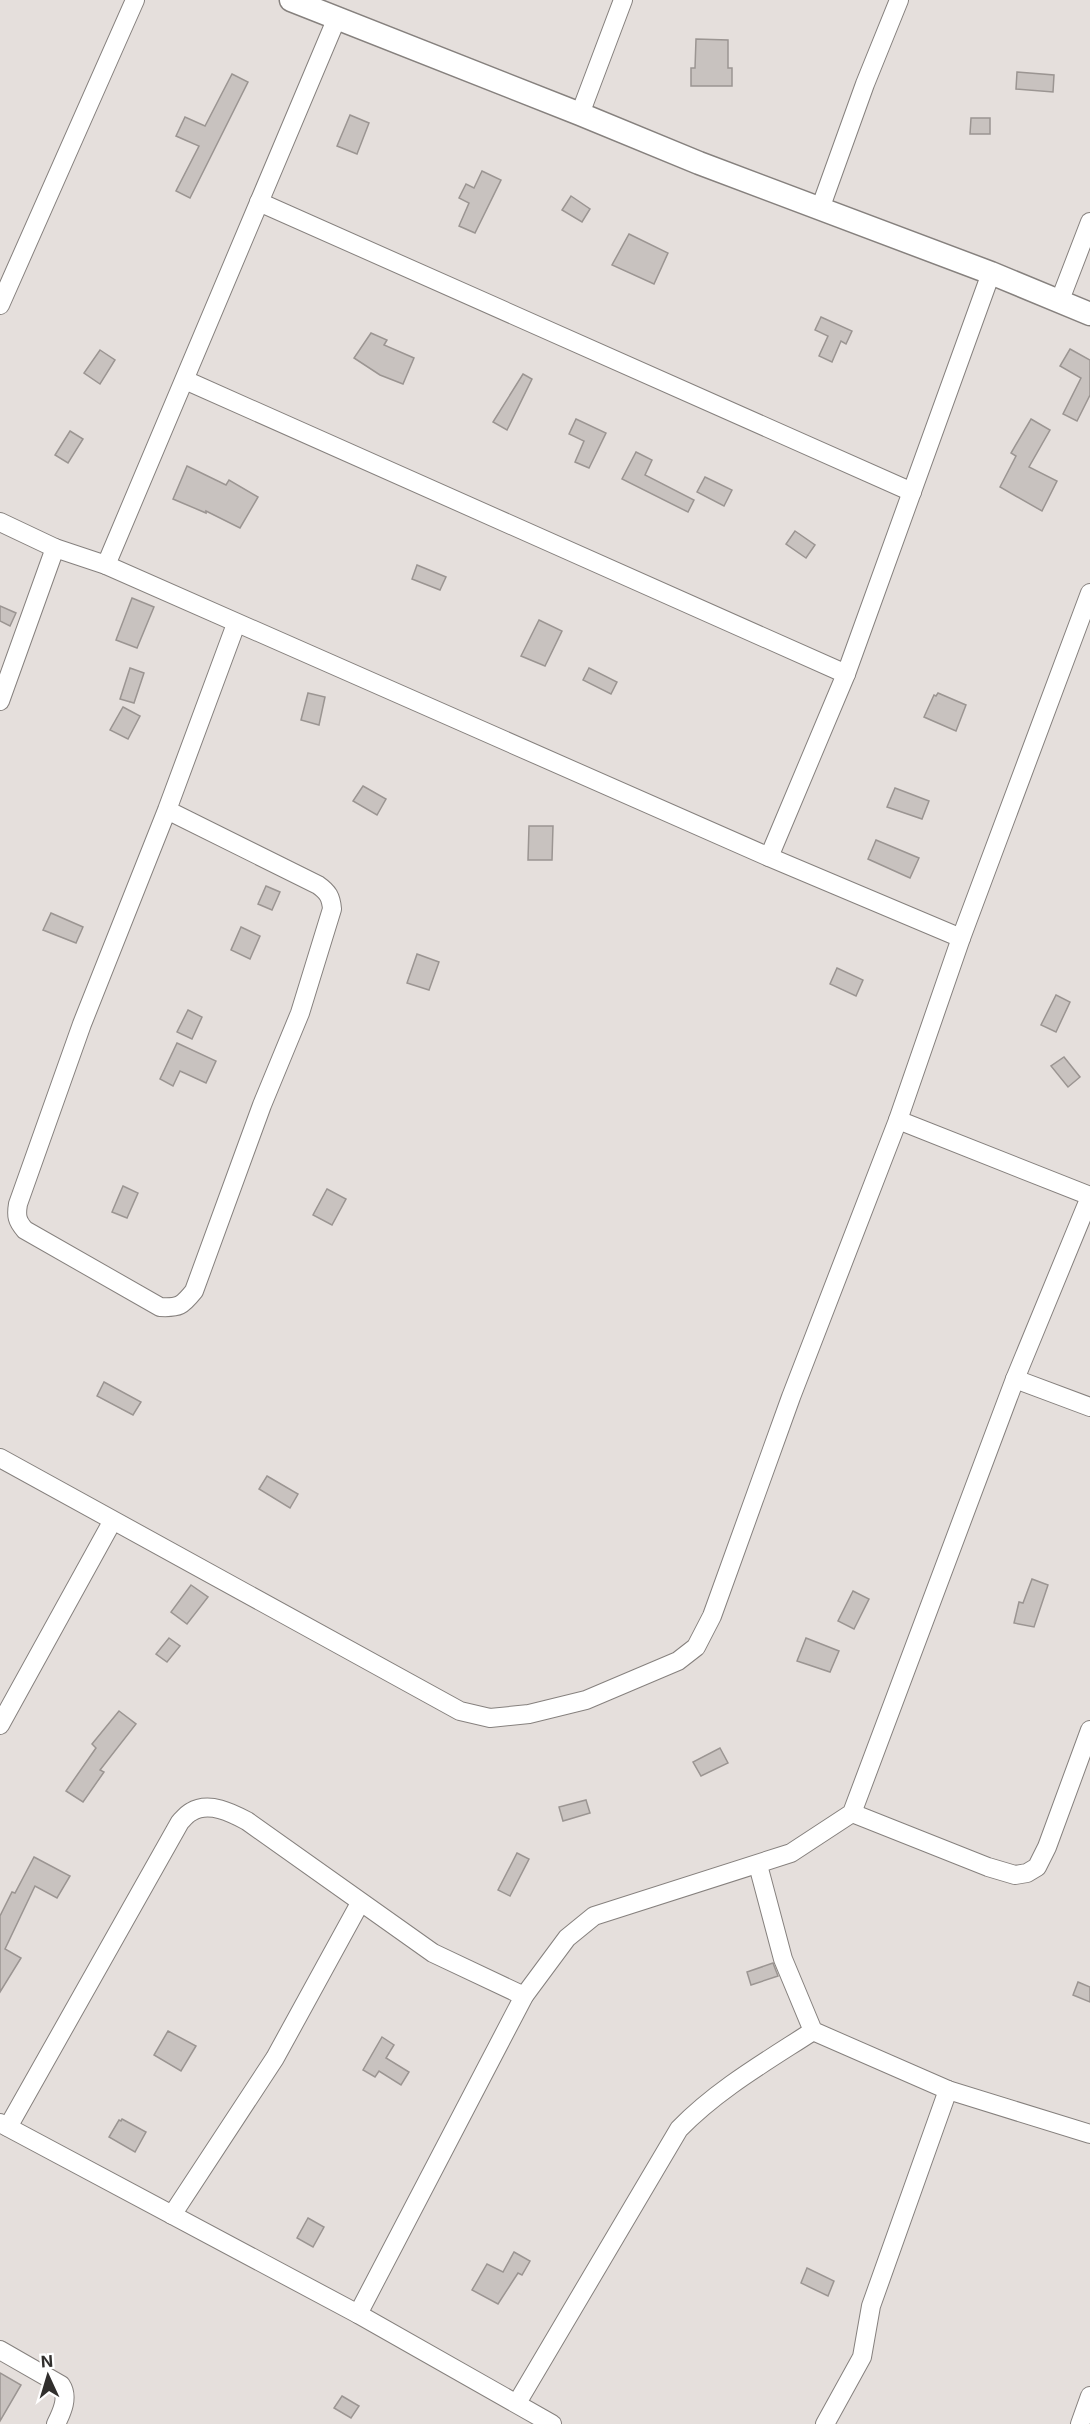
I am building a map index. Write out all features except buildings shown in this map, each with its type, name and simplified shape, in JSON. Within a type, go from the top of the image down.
[{"type":"street","points":[[0,305],[135,0]]},
{"type":"street","points":[[291,0],[336,20],[580,114],[699,163],[991,273],[1090,314]]},
{"type":"street","points":[[580,114],[623,0]]},
{"type":"street","points":[[820,209],[865,84],[899,0]]},
{"type":"street","points":[[106,565],[336,20]]},
{"type":"street","points":[[259,202],[912,492]]},
{"type":"street","points":[[1060,300],[1090,222]]},
{"type":"street","points":[[770,857],[846,674],[991,273]]},
{"type":"street","points":[[185,380],[846,674]]},
{"type":"street","points":[[0,522],[55,548],[106,565],[770,857],[961,938]]},
{"type":"street","points":[[0,701],[55,548]]},
{"type":"street","points":[[0,1458],[460,1711],[490,1718],[529,1714],[586,1700],[678,1661],[696,1647],[712,1616],[791,1397],[898,1120],[961,938],[1090,593]]},
{"type":"street","points":[[167,810],[318,885],[332,898],[332,909],[300,1013],[262,1105],[194,1291],[184,1304],[172,1308],[160,1307],[25,1230],[16,1216],[18,1204],[82,1024],[167,810],[236,624]]},
{"type":"street","points":[[358,2314],[524,1996],[567,1938],[594,1916],[791,1853],[852,1813],[1015,1379],[1090,1196],[898,1120]]},
{"type":"street","points":[[1015,1379],[1090,1407]]},
{"type":"street","points":[[0,1725],[7,1697],[112,1521]]},
{"type":"street","points":[[852,1813],[988,1867],[1016,1875],[1027,1873],[1037,1867],[1047,1847],[1090,1730]]},
{"type":"street","points":[[524,1996],[433,1953],[360,1904],[247,1821],[230,1812],[213,1808],[190,1812],[180,1822],[4,2125],[358,2314],[552,2424]]},
{"type":"street","points":[[758,1865],[783,1959],[813,2031],[948,2090],[1090,2134]]},
{"type":"street","points":[[172,2215],[275,2058],[360,1904]]},
{"type":"street","points":[[517,2403],[679,2128],[698,2109],[724,2090],[813,2031]]},
{"type":"street","points":[[825,2424],[862,2357],[871,2306],[948,2090]]},
{"type":"street","points":[[0,2350],[61,2385],[65,2398],[56,2424]]},
{"type":"street","points":[[1080,2424],[1090,2396]]}]
